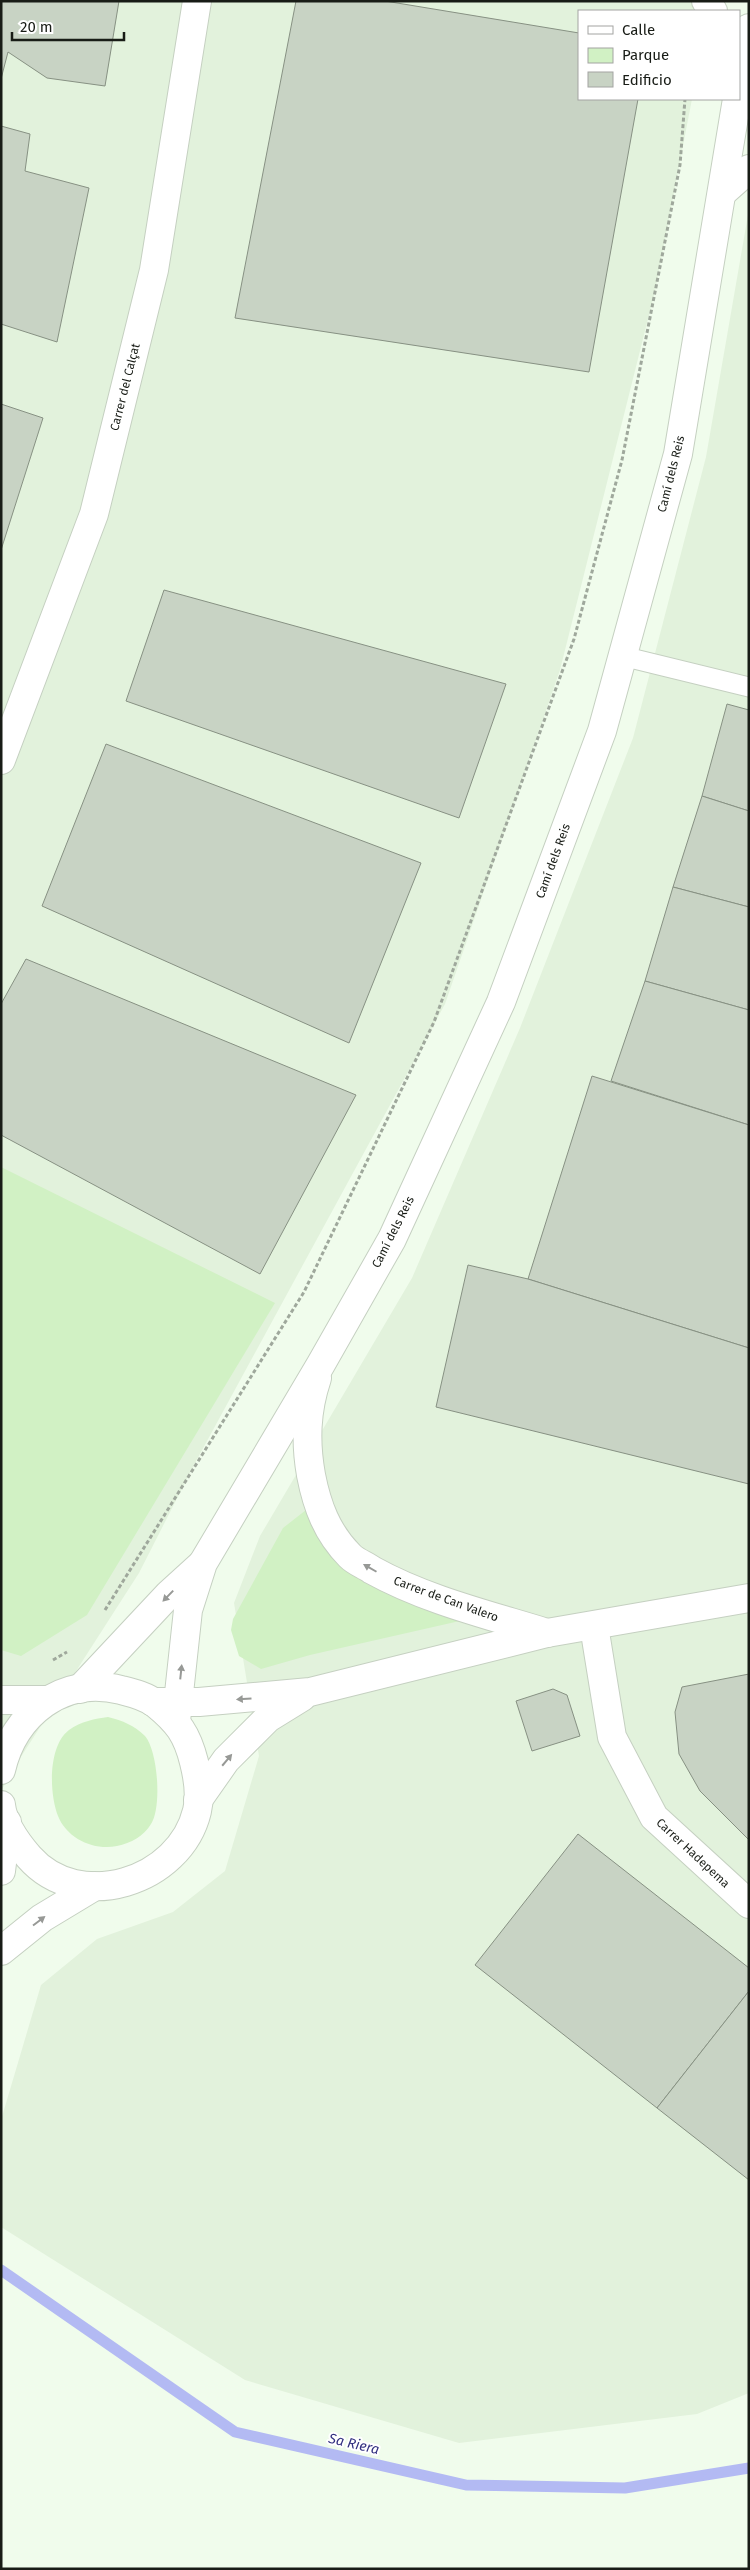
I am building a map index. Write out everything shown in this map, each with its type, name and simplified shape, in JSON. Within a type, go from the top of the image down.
[{"type":"street","name":"Carrer del Calçat","points":[[3,747],[94,514],[154,270],[197,1]]},
{"type":"street","points":[[740,72],[749,28]]},
{"type":"street","name":"Camí dels Reis","points":[[203,1563],[321,1364],[392,1239],[501,1002],[602,731],[678,454],[737,100]]},
{"type":"street","points":[[723,192],[749,169]]},
{"type":"street","name":"Carrer de Can Valero","points":[[321,1364],[309,1402],[306,1435],[318,1506],[333,1536],[351,1557],[385,1577],[434,1597],[547,1633],[749,1598]]},
{"type":"street","points":[[80,1689],[169,1594],[203,1563]]},
{"type":"street","points":[[4,1813],[17,1843],[39,1868],[71,1884],[95,1886],[133,1881],[162,1866],[184,1842],[197,1811],[199,1779],[191,1750],[169,1708],[188,1610],[203,1563]]},
{"type":"street","name":"Carrer Hadepema","points":[[594,1626],[612,1737],[654,1817],[749,1904]]},
{"type":"street","points":[[2,1765],[6,1748],[22,1722],[48,1700],[71,1690],[106,1686],[142,1696],[169,1708],[244,1700],[310,1692],[547,1633]]},
{"type":"street","points":[[198,1800],[226,1760],[268,1718],[310,1692]]},
{"type":"street","points":[[1,1700],[48,1700]]},
{"type":"street","points":[[1,1871],[4,1813]]},
{"type":"street","points":[[1,1951],[42,1918],[95,1886]]},
{"type":"lane","points":[[622,656],[749,687]]},
{"type":"path","points":[[100,1618],[304,1292],[434,1022],[574,639],[622,460],[680,165],[685,100]]},
{"type":"path","points":[[45,1664],[69,1650]]},
{"type":"shaded area","points":[[1,1],[708,1],[706,10],[578,10],[578,100],[692,100],[655,291],[560,670],[445,1004],[195,1463],[139,1573],[1,1791]]},
{"type":"shaded area","points":[[749,209],[749,2393],[697,2414],[459,2443],[245,2380],[1,2227],[1,2120],[41,1985],[97,1939],[173,1912],[225,1871],[259,1756],[234,1603],[260,1536],[412,1278],[520,1028],[633,738],[706,457]]},
{"type":"green space","points":[[1,1167],[275,1303],[87,1615],[21,1656],[1,1650]]},
{"type":"green space","points":[[306,1510],[464,1620],[310,1655],[261,1669],[239,1656],[231,1630],[233,1619],[283,1528]]},
{"type":"green space","points":[[108,1717],[137,1729],[145,1736],[149,1743],[156,1766],[157,1806],[151,1824],[137,1838],[117,1846],[100,1847],[75,1837],[62,1824],[55,1806],[52,1770],[57,1747],[62,1737],[69,1730],[83,1722]]},
{"type":"building","points":[[1,1],[119,1],[105,86],[47,78],[8,52],[1,79]]},
{"type":"building","points":[[296,1],[385,1],[578,33],[578,100],[638,100],[589,372],[235,318]]},
{"type":"building","points":[[1,126],[30,134],[25,171],[89,188],[57,342],[1,324]]},
{"type":"building","points":[[1,404],[43,418],[1,550]]},
{"type":"building","points":[[164,590],[506,684],[459,818],[126,701]]},
{"type":"building","points":[[727,704],[749,710],[749,811],[702,796]]},
{"type":"building","points":[[106,744],[421,863],[349,1043],[42,906]]},
{"type":"building","points":[[702,796],[749,811],[749,907],[673,887]]},
{"type":"building","points":[[673,887],[749,907],[749,1010],[645,981]]},
{"type":"building","points":[[26,959],[356,1095],[260,1274],[1,1135],[1,1004]]},
{"type":"building","points":[[645,981],[749,1010],[749,1125],[611,1081]]},
{"type":"building","points":[[592,1076],[749,1125],[749,1348],[528,1279]]},
{"type":"building","points":[[468,1265],[528,1279],[749,1348],[749,1484],[436,1407]]},
{"type":"building","points":[[749,1674],[749,1840],[700,1791],[679,1754],[675,1712],[682,1687]]},
{"type":"building","points":[[553,1689],[567,1695],[580,1736],[532,1751],[516,1701]]},
{"type":"building","points":[[578,1834],[749,1968],[749,1991],[657,2108],[475,1965]]},
{"type":"building","points":[[749,1991],[749,2180],[657,2108]]},
{"type":"waterway","name":"Sa Riera","points":[[1,2270],[235,2432],[466,2485],[625,2488],[749,2468]]}]
